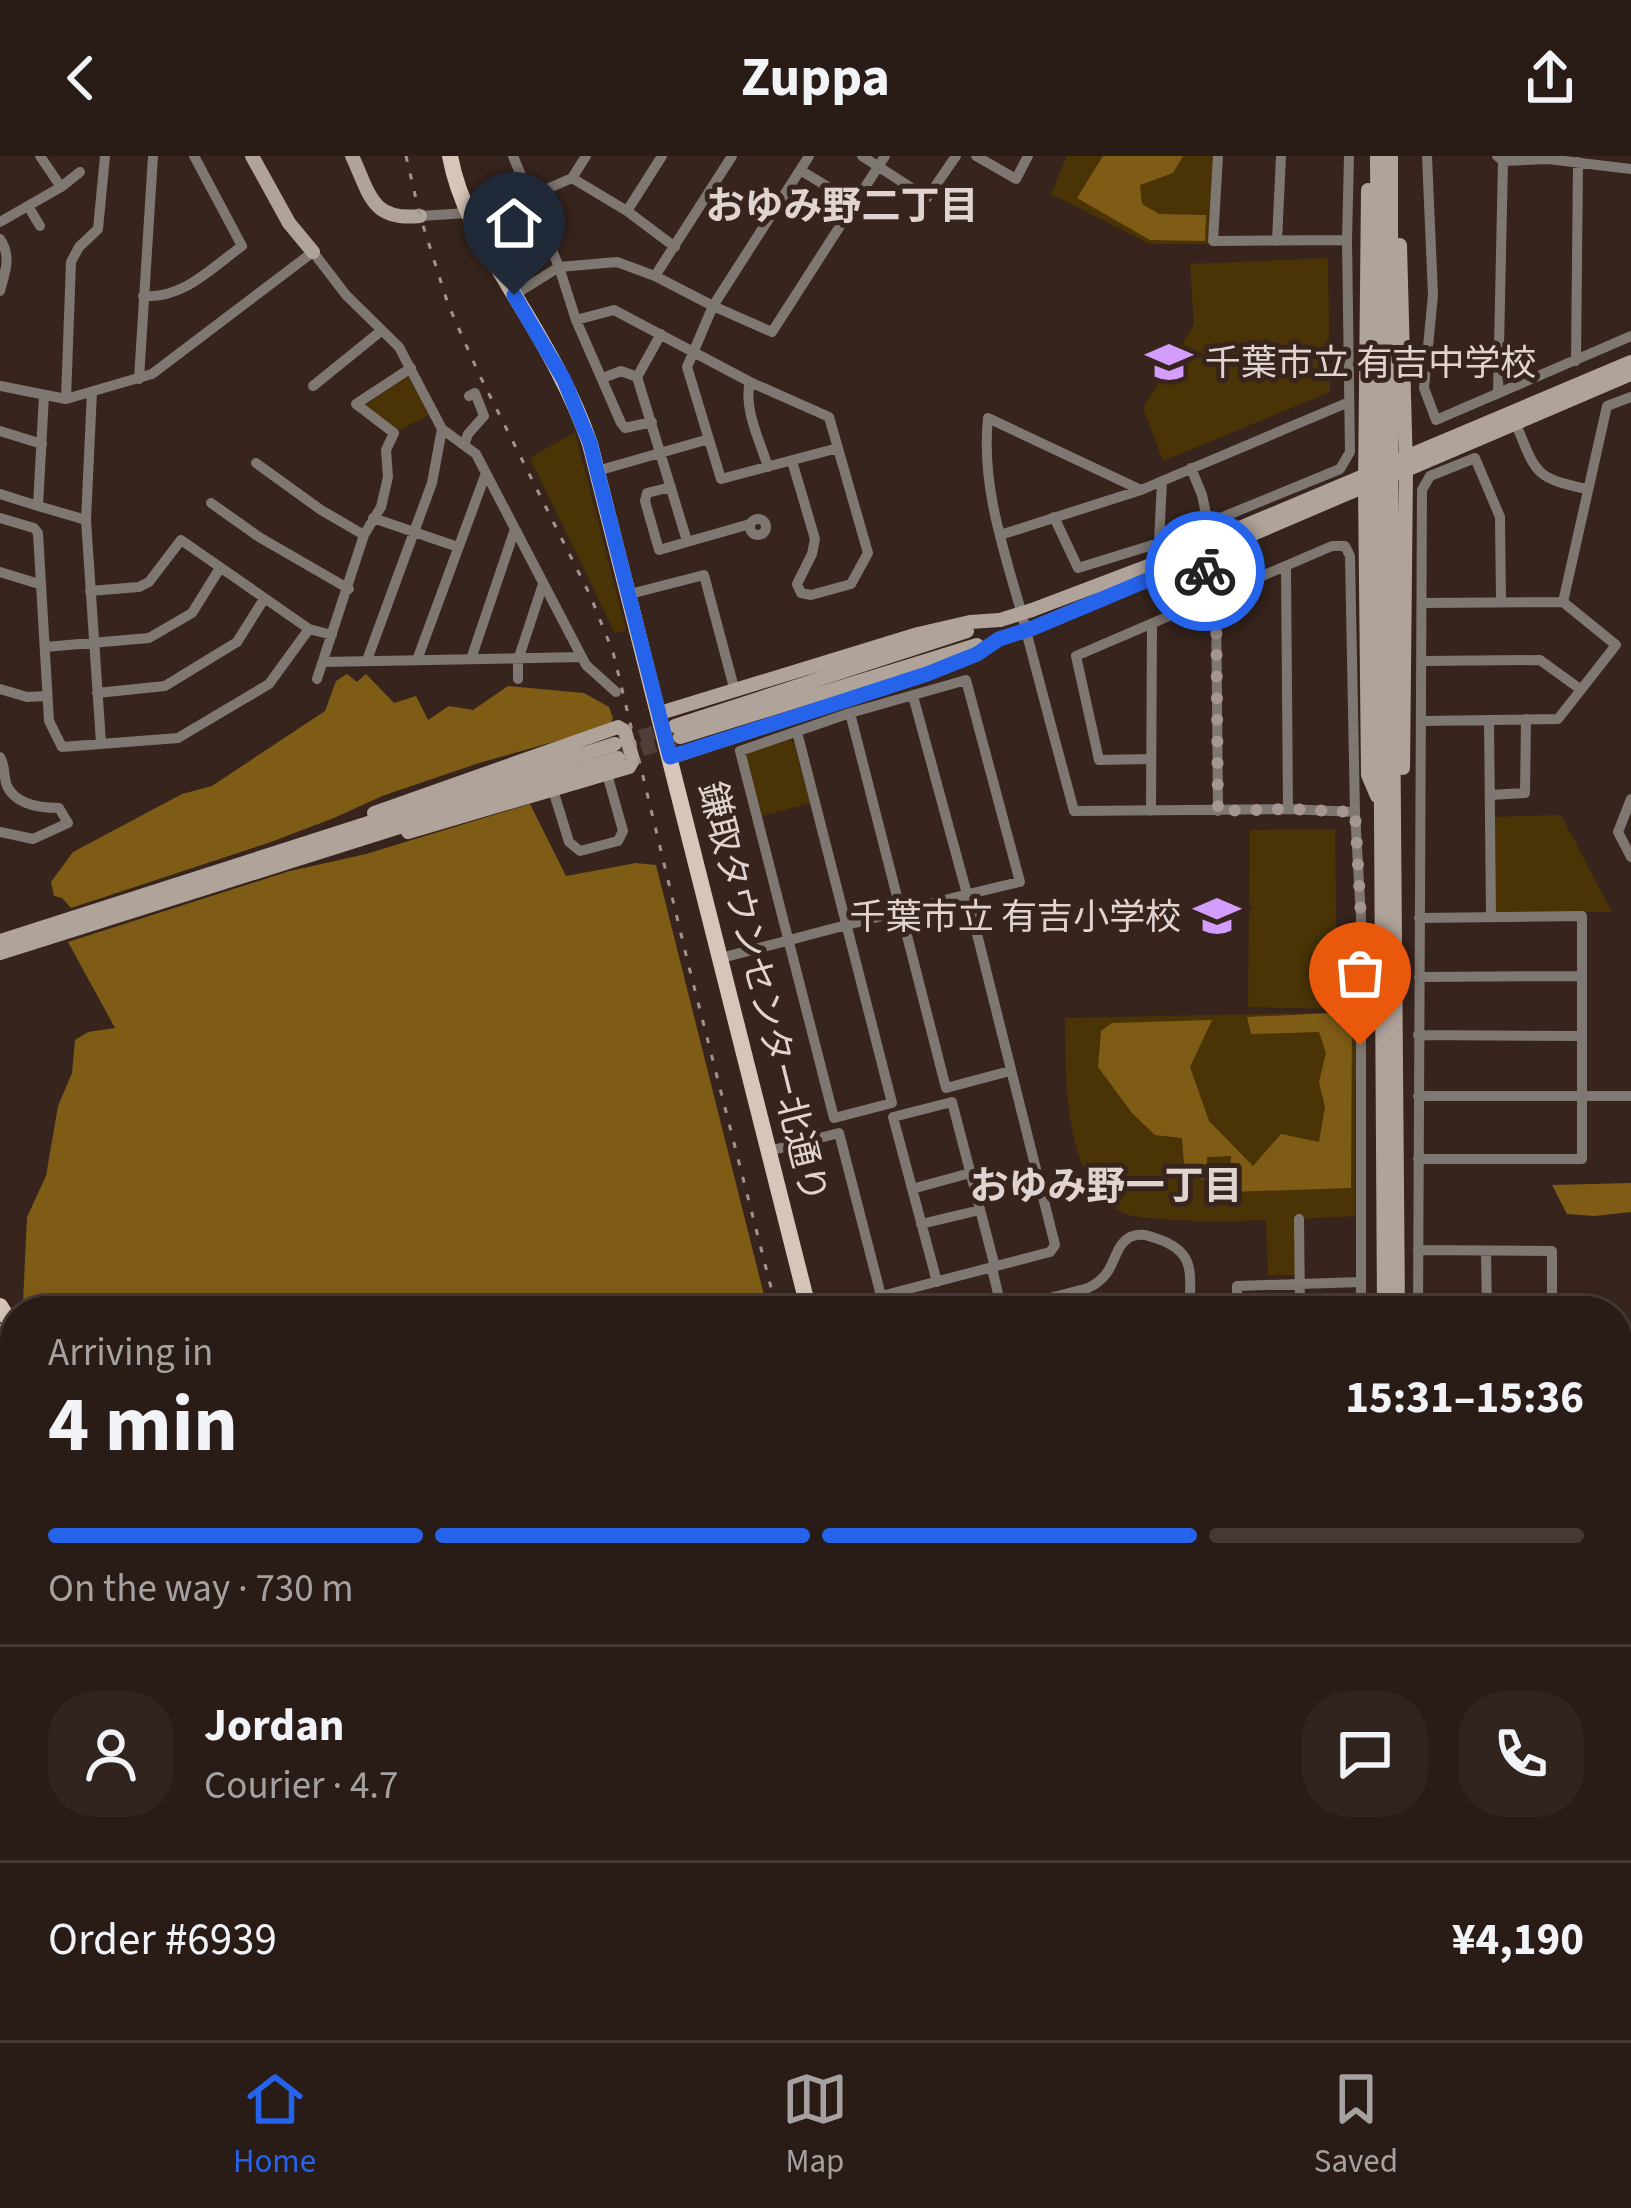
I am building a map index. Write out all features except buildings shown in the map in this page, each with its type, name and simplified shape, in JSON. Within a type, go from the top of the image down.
[{"type":"main road","name":"鎌取タウンセンター北通り","points":[[450,156],[467,213],[582,420],[805,1296]]},
{"type":"street","points":[[40,156],[61,187]]},
{"type":"street","points":[[66,399],[71,262],[98,230],[105,156]]},
{"type":"street","points":[[139,379],[153,156]]},
{"type":"street","points":[[143,296],[180,291],[242,246],[194,156]]},
{"type":"street","points":[[252,156],[289,223],[346,295],[399,347],[442,429],[476,454],[586,665],[616,692]]},
{"type":"street","points":[[352,156],[380,209],[396,218],[467,213]]},
{"type":"street","points":[[513,156],[621,423],[626,428],[652,422]]},
{"type":"street","points":[[531,196],[572,178],[586,156]]},
{"type":"street","points":[[627,211],[662,156]]},
{"type":"street","points":[[655,276],[732,156]]},
{"type":"street","points":[[809,156],[713,306],[687,367],[721,478],[838,448]]},
{"type":"street","points":[[862,156],[881,161],[927,198],[956,156]]},
{"type":"street","points":[[976,156],[1016,179],[1028,156]]},
{"type":"street","points":[[1218,156],[1214,241],[1347,240]]},
{"type":"street","points":[[1276,241],[1281,156]]},
{"type":"street","points":[[1191,468],[1208,523],[1340,470],[1350,452],[1349,156]]},
{"type":"street","points":[[1373,156],[1365,480],[1368,775],[1387,800]]},
{"type":"street","points":[[1373,156],[1398,1296]]},
{"type":"street","points":[[1387,800],[1401,788],[1403,774],[1406,463],[1399,203],[1392,156]]},
{"type":"street","points":[[1384,1296],[1392,156]]},
{"type":"street","points":[[1427,156],[1433,295],[1424,388],[1436,420],[1631,336]]},
{"type":"street","points":[[1498,393],[1500,159],[1548,159],[1631,169]]},
{"type":"street","points":[[514,295],[559,267],[616,262],[772,332],[881,161]]},
{"type":"street","points":[[1576,361],[1578,162]]},
{"type":"street","points":[[800,170],[853,202]]},
{"type":"street","points":[[0,221],[80,172]]},
{"type":"street","points":[[572,178],[675,247]]},
{"type":"street","points":[[28,206],[40,226]]},
{"type":"street","points":[[0,239],[8,260],[0,290]]},
{"type":"street","points":[[0,386],[66,399],[152,374],[313,252]]},
{"type":"street","points":[[576,320],[614,310],[750,382],[829,417],[868,553],[850,584],[811,595],[801,593],[797,584],[814,539],[791,461]]},
{"type":"street","points":[[314,386],[381,331]]},
{"type":"street","points":[[661,334],[638,377],[687,541]]},
{"type":"street","points":[[1365,480],[1200,558],[1033,628],[678,732],[1156,563],[1406,463],[1631,362]]},
{"type":"street","points":[[317,679],[388,476],[386,450],[394,433],[356,404],[411,368]]},
{"type":"street","points":[[603,378],[621,371],[638,377]]},
{"type":"street","points":[[1406,463],[1516,424],[1631,374]]},
{"type":"street","points":[[750,382],[748,404],[768,467]]},
{"type":"street","points":[[92,392],[86,520],[101,743]]},
{"type":"street","points":[[464,445],[484,416],[475,393],[469,396]]},
{"type":"street","points":[[38,506],[44,395]]},
{"type":"street","points":[[1563,602],[1607,406],[1631,397]]},
{"type":"street","points":[[1000,535],[1141,490],[1348,402]]},
{"type":"street","points":[[1141,490],[988,418],[989,484],[1000,535],[1074,811],[1355,812]]},
{"type":"street","points":[[1516,424],[1533,464],[1546,478],[1587,489]]},
{"type":"street","points":[[367,661],[432,483],[442,429]]},
{"type":"street","points":[[0,431],[42,444]]},
{"type":"street","points":[[597,471],[709,439]]},
{"type":"street","points":[[1418,1296],[1422,490],[1430,476],[1475,458],[1500,517],[1501,602]]},
{"type":"street","points":[[256,463],[364,535]]},
{"type":"street","points":[[417,660],[486,473]]},
{"type":"street","points":[[1054,517],[1078,568],[1160,543],[1162,481]]},
{"type":"street","points":[[671,487],[647,493],[645,501],[659,550],[750,524]]},
{"type":"street","points":[[0,494],[86,520]]},
{"type":"street","points":[[211,503],[349,589]]},
{"type":"street","points":[[0,518],[38,533],[47,696],[50,721],[62,747],[178,738],[269,684],[309,629]]},
{"type":"street","points":[[373,518],[458,548]]},
{"type":"street","points":[[471,659],[515,529]]},
{"type":"street","points":[[90,591],[139,587],[181,540],[309,629],[332,635]]},
{"type":"street","points":[[1150,759],[1099,760],[1076,656],[1332,546],[1345,546],[1350,556],[1361,918],[1361,1296]]},
{"type":"street","points":[[1200,558],[1216,595],[1218,811]]},
{"type":"street","points":[[1286,567],[1288,809]]},
{"type":"street","points":[[44,647],[149,638],[192,613],[220,568]]},
{"type":"street","points":[[0,572],[39,584]]},
{"type":"street","points":[[630,594],[704,575],[733,684]]},
{"type":"street","points":[[518,679],[518,660],[544,584]]},
{"type":"street","points":[[97,693],[165,686],[237,642],[264,598]]},
{"type":"street","points":[[1422,603],[1563,602],[1616,645],[1558,719],[1422,721]]},
{"type":"street","points":[[660,713],[918,634],[1000,620]]},
{"type":"street","points":[[1151,811],[1152,625]]},
{"type":"street","points":[[670,757],[927,674],[977,654],[999,639]]},
{"type":"street","points":[[323,662],[582,657]]},
{"type":"street","points":[[1422,661],[1540,660],[1580,689]]},
{"type":"street","points":[[721,958],[788,941],[846,926],[902,910],[1020,882],[966,680],[850,713],[740,751],[788,941],[834,1118],[892,1102],[846,926],[797,732]]},
{"type":"street","points":[[0,689],[27,697],[47,696]]},
{"type":"street","points":[[885,1296],[1050,1252],[1055,1245],[913,696]]},
{"type":"street","points":[[850,713],[946,1088],[1010,1071]]},
{"type":"street","points":[[1490,795],[1526,794],[1526,719]]},
{"type":"street","points":[[1489,720],[1491,916]]},
{"type":"street","points":[[622,728],[633,760],[607,774],[422,829],[372,841],[346,837],[371,814],[622,728]]},
{"type":"street","points":[[0,941],[73,923],[616,751]]},
{"type":"street","points":[[0,757],[7,784],[17,798],[40,808],[59,808],[68,823],[33,839],[0,832]]},
{"type":"street","points":[[553,790],[568,842],[580,851],[618,841],[623,831],[607,774]]},
{"type":"street","points":[[1631,799],[1618,832],[1631,857]]},
{"type":"street","points":[[1418,1159],[1582,1160],[1583,1097],[1582,916],[1419,918]]},
{"type":"street","points":[[0,953],[73,923]]},
{"type":"street","points":[[1419,977],[1581,976]]},
{"type":"street","points":[[1418,1035],[1582,1036]]},
{"type":"street","points":[[1418,1096],[1631,1096]]},
{"type":"street","points":[[937,1282],[893,1117],[952,1102],[998,1296]]},
{"type":"street","points":[[769,1151],[839,1132],[881,1296]]},
{"type":"street","points":[[912,1189],[970,1173]]},
{"type":"street","points":[[922,1224],[980,1210]]},
{"type":"street","points":[[1299,1219],[1300,1296]]},
{"type":"street","points":[[1052,1296],[1100,1282],[1108,1276],[1120,1247],[1144,1234],[1178,1246],[1188,1261],[1189,1296]]},
{"type":"street","points":[[1418,1250],[1552,1251],[1552,1296]]},
{"type":"street","points":[[1486,1251],[1487,1296]]},
{"type":"street","points":[[1237,1296],[1237,1286],[1361,1282]]},
{"type":"shaded area","points":[[1067,156],[1214,156],[1208,244],[1150,244],[1051,194]]},
{"type":"shaded area","points":[[1103,156],[1183,156],[1173,173],[1140,185],[1142,204],[1159,214],[1206,215],[1205,241],[1150,240],[1077,198]]},
{"type":"shaded area","points":[[1328,258],[1330,392],[1163,461],[1143,408],[1194,325],[1190,264]]},
{"type":"shaded area","points":[[408,376],[429,415],[399,430],[364,406]]},
{"type":"shaded area","points":[[575,432],[626,630],[615,633],[530,458]]},
{"type":"shaded area","points":[[347,674],[357,682],[366,674],[394,703],[416,696],[428,720],[449,706],[473,710],[508,686],[584,693],[609,707],[613,718],[610,726],[479,763],[268,843],[71,908],[54,896],[51,882],[73,852],[182,794],[212,786],[325,711],[336,681]]},
{"type":"shaded area","points":[[789,739],[810,803],[762,816],[746,757],[748,752]]},
{"type":"shaded area","points":[[530,804],[566,876],[636,863],[656,865],[764,1296],[23,1296],[27,1217],[46,1176],[58,1106],[72,1073],[75,1040],[88,1032],[115,1028],[68,942],[290,871],[366,854]]},
{"type":"shaded area","points":[[1561,815],[1612,912],[1494,912],[1494,817]]},
{"type":"shaded area","points":[[1335,829],[1337,1009],[1248,1007],[1250,830]]},
{"type":"shaded area","points":[[1352,1012],[1351,1188],[1230,1192],[1231,1156],[1207,1157],[1206,1180],[1185,1177],[1182,1138],[1155,1135],[1098,1067],[1101,1031],[1112,1023],[1212,1020],[1190,1067],[1209,1121],[1253,1166],[1281,1134],[1319,1142],[1325,1107],[1319,1082],[1326,1053],[1319,1032],[1251,1034],[1247,1017]]},
{"type":"shaded area","points":[[1356,1012],[1355,1216],[1297,1219],[1296,1275],[1268,1275],[1266,1220],[1130,1215],[1105,1200],[1090,1180],[1072,1128],[1065,1018]]},
{"type":"shaded area","points":[[1631,1183],[1631,1212],[1594,1216],[1567,1214],[1552,1185]]},
{"type":"tunnel","points":[[620,743],[668,728]]},
{"type":"tunnel","points":[[622,756],[675,739]]},
{"type":"railway","points":[[406,156],[448,304],[590,595],[613,652],[773,1296]]},
{"type":"way so far","points":[[1205,571],[1216,595],[1218,811],[1355,812],[1361,918],[1360,1045]]},
{"type":"place","name":"千葉市立 有吉中学校","points":[[1169,362]]},
{"type":"place","name":"千葉市立 有吉小学校","points":[[1217,916]]},
{"type":"district","name":"おゆみ野二丁目","points":[[842,205]]},
{"type":"district","name":"おゆみ野一丁目","points":[[1106,1185]]},
{"type":"route","points":[[514,295],[564,380],[590,443],[670,757],[927,674],[977,654],[999,639],[1200,558],[1205,571]]}]
